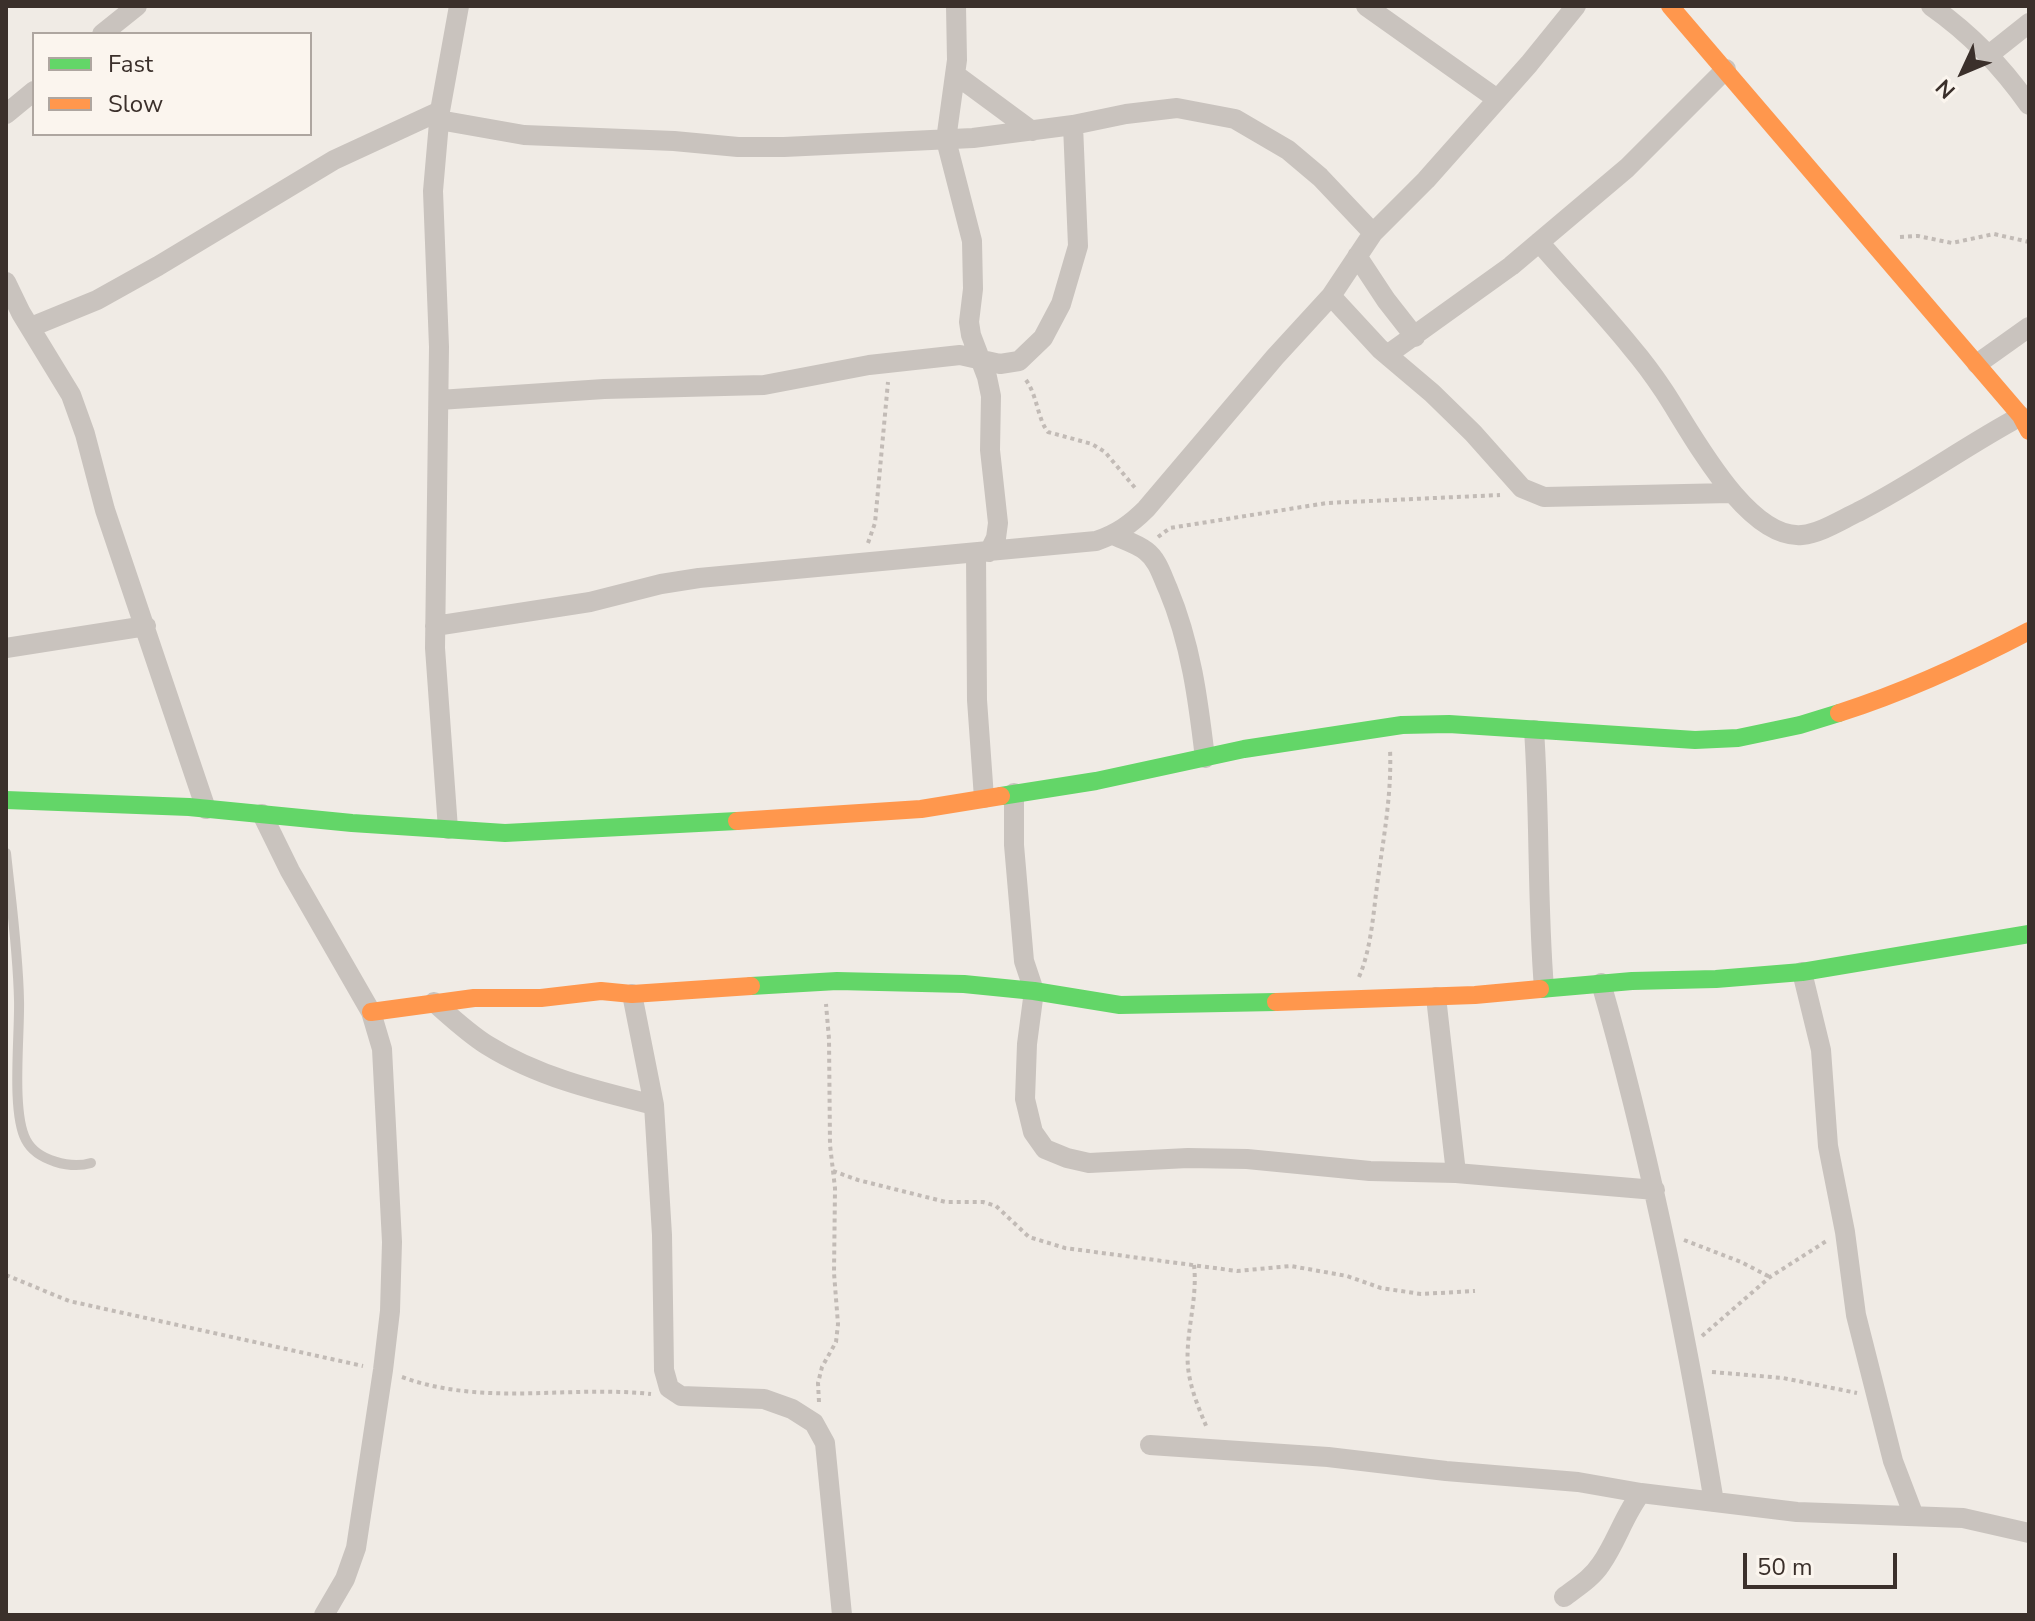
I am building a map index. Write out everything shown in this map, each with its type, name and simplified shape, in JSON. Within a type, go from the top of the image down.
[{"type":"street","points":[[104,32],[137,6]]},
{"type":"street","points":[[448,829],[435,626],[439,400],[433,191],[440,115],[459,6]]},
{"type":"street","points":[[956,6],[956,75],[946,140],[972,241],[973,289],[969,322],[991,396],[990,450],[998,523],[996,538],[982,552],[977,713],[984,798]]},
{"type":"street","points":[[1366,6],[1497,99]]},
{"type":"street","points":[[435,626],[590,602],[699,578],[1096,541],[1113,535],[1131,524],[1146,509],[1331,296],[1373,233],[1426,180],[1576,6]]},
{"type":"street","points":[[1539,242],[1631,346],[1731,493],[1774,529],[1802,535],[1831,526],[1947,462],[1978,439],[2025,424],[1670,6]]},
{"type":"street","points":[[1931,6],[1990,54],[2029,105]]},
{"type":"street","points":[[1990,54],[2029,23]]},
{"type":"street","points":[[1387,355],[1539,242],[1627,168],[1726,69]]},
{"type":"street","points":[[956,75],[1032,131]]},
{"type":"street","points":[[6,114],[32,93]]},
{"type":"street","points":[[31,327],[97,300],[334,160],[440,115],[524,135],[674,141],[738,147],[946,140],[1032,131],[1177,108],[1235,119],[1288,150],[1320,177],[1373,233]]},
{"type":"street","points":[[439,400],[604,389],[764,385],[888,363],[960,355],[1009,364],[1027,355],[1043,338],[1061,304],[1072,272],[1078,246],[1073,125]]},
{"type":"street","points":[[1357,256],[1415,337]]},
{"type":"street","points":[[6,282],[71,395],[105,510],[206,809]]},
{"type":"street","points":[[1331,296],[1387,355],[1432,393],[1526,489],[1544,497],[1574,498],[1731,493]]},
{"type":"street","points":[[1977,364],[2029,327]]},
{"type":"street","points":[[1113,535],[1147,552],[1158,565],[1187,639],[1205,758]]},
{"type":"street","points":[[6,648],[146,626]]},
{"type":"street","points":[[6,800],[206,809],[505,833],[921,809],[1096,781],[1244,749],[1389,727],[1449,724],[1695,740],[1738,738],[1800,725],[1887,698],[2029,631]]},
{"type":"street","points":[[1534,730],[1544,988]]},
{"type":"street","points":[[1014,793],[1014,845],[1024,961],[1034,991],[1027,1044],[1025,1099],[1033,1132],[1045,1149],[1089,1163],[1188,1158],[1247,1159],[1370,1171],[1456,1173],[1655,1190]]},
{"type":"street","points":[[262,814],[290,871],[371,1012],[382,1049],[392,1242],[390,1311],[356,1548],[345,1579],[324,1615]]},
{"type":"street","points":[[371,1012],[474,998],[541,998],[601,991],[632,994],[822,982],[964,984],[1034,991],[1120,1005],[1436,997],[1601,983],[1802,972],[2029,934]]},
{"type":"street","points":[[1802,972],[1821,1050],[1828,1146],[1845,1232],[1856,1315],[1893,1461],[1914,1516]]},
{"type":"street","points":[[1601,983],[1631,1089],[1665,1235],[1714,1502]]},
{"type":"street","points":[[632,994],[654,1105],[662,1235],[664,1370],[669,1388],[681,1396],[764,1399],[792,1409],[814,1423],[825,1443],[842,1615]]},
{"type":"street","points":[[1436,997],[1456,1173]]},
{"type":"street","points":[[434,1002],[484,1044],[509,1058],[556,1078],[654,1105]]},
{"type":"street","points":[[1150,1445],[1328,1457],[1578,1482],[1797,1512],[1963,1518],[2029,1533]]},
{"type":"street","points":[[1564,1597],[1600,1566],[1626,1514],[1641,1493]]},
{"type":"lane","points":[[6,853],[19,997],[18,1112],[26,1141],[39,1155],[79,1166],[91,1163]]},
{"type":"path","points":[[1870,239],[1918,236],[1952,243],[1994,234],[2029,242]]},
{"type":"path","points":[[861,562],[875,523],[888,363]]},
{"type":"path","points":[[1009,364],[1028,382],[1048,432],[1092,444],[1105,452],[1134,484],[1146,509]]},
{"type":"path","points":[[1147,552],[1153,541],[1170,528],[1327,503],[1507,494],[1526,489]]},
{"type":"path","points":[[1348,1000],[1361,971],[1371,928],[1392,778],[1389,727]]},
{"type":"path","points":[[821,1408],[818,1383],[822,1367],[836,1342],[838,1324],[829,1039],[822,982]]},
{"type":"path","points":[[833,1171],[946,1202],[983,1202],[996,1206],[1029,1237],[1047,1244],[1237,1271],[1291,1266],[1347,1276],[1381,1288],[1421,1294],[1475,1291]]},
{"type":"path","points":[[1688,1348],[1770,1277],[1845,1232]]},
{"type":"path","points":[[1665,1235],[1713,1250],[1770,1277]]},
{"type":"path","points":[[1194,1264],[1196,1296],[1188,1344],[1188,1366],[1193,1390],[1215,1449]]},
{"type":"path","points":[[6,1275],[69,1301],[383,1370],[431,1386],[508,1395],[626,1392],[681,1396]]},
{"type":"path","points":[[1692,1371],[1783,1378],[1876,1395]]},
{"type":"traffic: fast","points":[[1001,796],[1096,781],[1244,749],[1402,725],[1449,724],[1695,740],[1738,738],[1839,713]]},
{"type":"traffic: fast","points":[[6,800],[189,807],[352,823],[505,833],[737,821]]},
{"type":"traffic: fast","points":[[1540,989],[1802,972],[2029,934]]},
{"type":"traffic: fast","points":[[751,986],[837,981],[964,984],[1034,991],[1120,1005],[1276,1002]]},
{"type":"traffic: slow","points":[[1670,6],[2021,416],[2029,431]]},
{"type":"traffic: slow","points":[[1839,713],[1936,676],[2029,631]]},
{"type":"traffic: slow","points":[[737,821],[921,809],[1001,796]]},
{"type":"traffic: slow","points":[[371,1012],[474,998],[541,998],[601,991],[632,994],[751,986]]},
{"type":"traffic: slow","points":[[1276,1002],[1475,995],[1540,989]]}]
